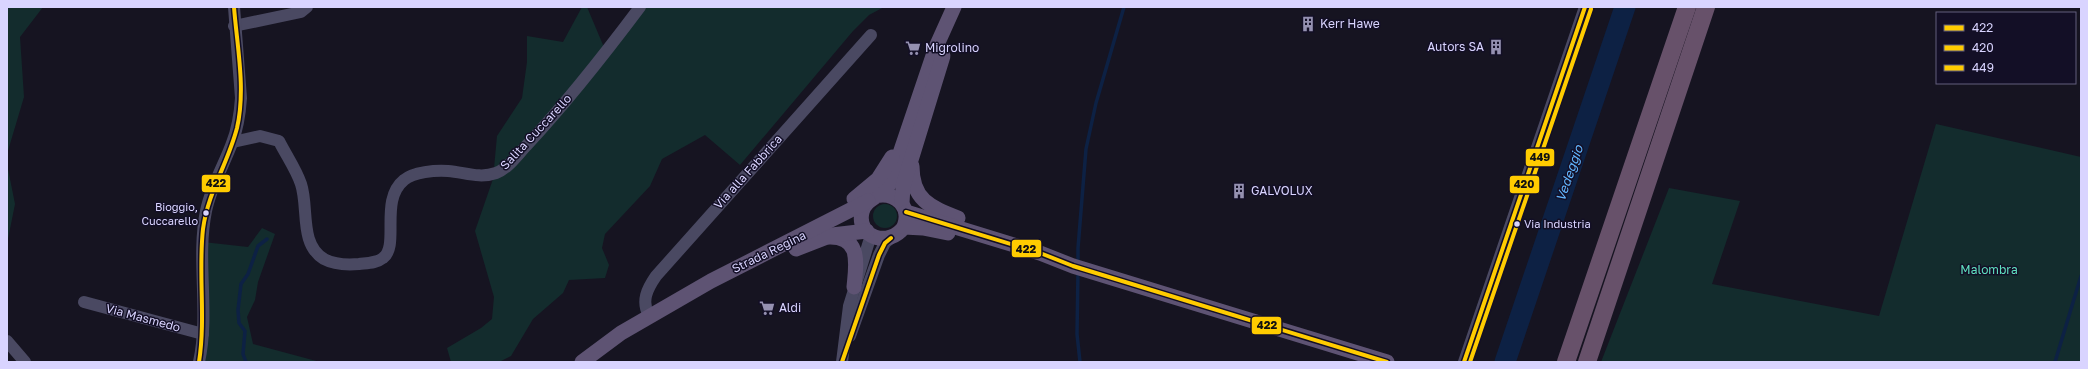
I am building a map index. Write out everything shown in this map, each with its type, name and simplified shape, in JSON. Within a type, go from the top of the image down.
[{"type":"highway","points":[[1566,362],[1687,7]]},
{"type":"highway","points":[[1587,362],[1706,7]]},
{"type":"main road","name":"Strada Regina","points":[[582,362],[616,336],[711,281],[882,193],[890,183],[936,47],[953,12]]},
{"type":"main road","points":[[904,227],[904,207],[901,193],[945,50],[953,12]]},
{"type":"main road","points":[[711,281],[740,258],[837,209],[872,185],[889,162],[920,92]]},
{"type":"main road","points":[[913,154],[912,171],[914,186],[918,194],[928,205],[1023,242],[1037,252]]},
{"type":"main road","points":[[1079,268],[1034,259],[934,230],[904,227],[891,238],[877,238],[869,233],[862,219],[865,206],[872,198],[890,195],[904,207],[1037,252],[1079,268],[1387,362]]},
{"type":"main road","name":"Strada Regina","points":[[671,305],[714,288],[819,239],[845,232],[869,233]]},
{"type":"main road","points":[[819,239],[839,238],[851,245],[856,258],[854,287]]},
{"type":"street","points":[[199,362],[203,334],[203,242],[206,210],[216,179],[238,125],[241,98],[234,26],[234,7]]},
{"type":"street","points":[[234,26],[300,12],[307,7]]},
{"type":"street","name":"Salita Cuccarello","points":[[232,142],[260,136],[279,141],[300,183],[305,201],[307,237],[312,249],[324,259],[337,264],[372,262],[383,258],[392,243],[389,221],[396,190],[403,180],[412,175],[447,171],[472,176],[497,173],[511,162],[554,116],[640,7]]},
{"type":"street","points":[[1464,362],[1585,7]]},
{"type":"street","name":"Via alla Fabbrica","points":[[649,316],[645,308],[645,295],[656,276],[870,35]]},
{"type":"street","points":[[845,350],[849,306],[869,233]]},
{"type":"street","points":[[842,362],[879,255],[885,243],[891,238]]},
{"type":"street","name":"Via Masmedo","points":[[84,302],[203,334]]},
{"type":"street","points":[[7,341],[25,362]]},
{"type":"green space","points":[[7,7],[43,7],[20,37],[24,97],[7,154]]},
{"type":"green space","points":[[582,7],[587,7],[606,52],[643,7],[884,7],[869,15],[853,31],[740,165],[705,135],[662,159],[650,186],[605,234],[602,248],[609,265],[605,278],[569,280],[563,293],[533,319],[511,356],[499,362],[451,362],[447,348],[481,328],[492,319],[494,297],[475,231],[493,179],[497,136],[522,98],[527,62],[527,36],[563,42]]},
{"type":"green space","name":"Malombra","points":[[1936,124],[2081,157],[2081,362],[1601,362],[1669,188],[1740,201],[1712,284],[1879,316]]},
{"type":"green space","points":[[7,164],[15,204],[7,244]]},
{"type":"green space","points":[[885,204],[893,208],[897,216],[893,224],[885,228],[877,224],[873,216],[877,208]]},
{"type":"green space","points":[[262,228],[275,234],[258,282],[255,300],[247,317],[253,344],[320,362],[199,362],[203,242],[248,247]]},
{"type":"waterway","points":[[1078,263],[1086,149],[1096,103],[1124,7]]},
{"type":"waterway","name":"Vedeggio","points":[[1505,362],[1625,7]]},
{"type":"waterway","points":[[246,362],[243,354],[245,331],[239,323],[238,310],[241,284],[248,274],[258,246],[267,239]]},
{"type":"waterway","points":[[1078,271],[1077,334],[1080,362]]},
{"type":"waterway","points":[[2055,362],[2081,276]]},
{"type":"transit line","name":"422","points":[[199,362],[202,328],[201,262],[203,229],[209,203],[229,153],[240,113],[241,83],[234,7]]},
{"type":"transit line","name":"420","points":[[1464,362],[1585,7]]},
{"type":"transit line","name":"449","points":[[1470,362],[1591,9]]},
{"type":"transit line","name":"422","points":[[906,212],[1040,253],[1073,266],[1387,362]]},
{"type":"transit line","name":"422","points":[[842,362],[879,255],[885,243],[891,238]]},
{"type":"place","name":"Kerr Hawe","points":[[1308,24]]},
{"type":"place","name":"Autors SA","points":[[1496,47]]},
{"type":"place","name":"Migrolino","points":[[913,48]]},
{"type":"place","name":"GALVOLUX","points":[[1239,191]]},
{"type":"place","name":"Bioggio, Cuccarello","points":[[206,213]]},
{"type":"place","name":"Via Industria","points":[[1517,224]]},
{"type":"place","name":"Aldi","points":[[767,308]]}]
